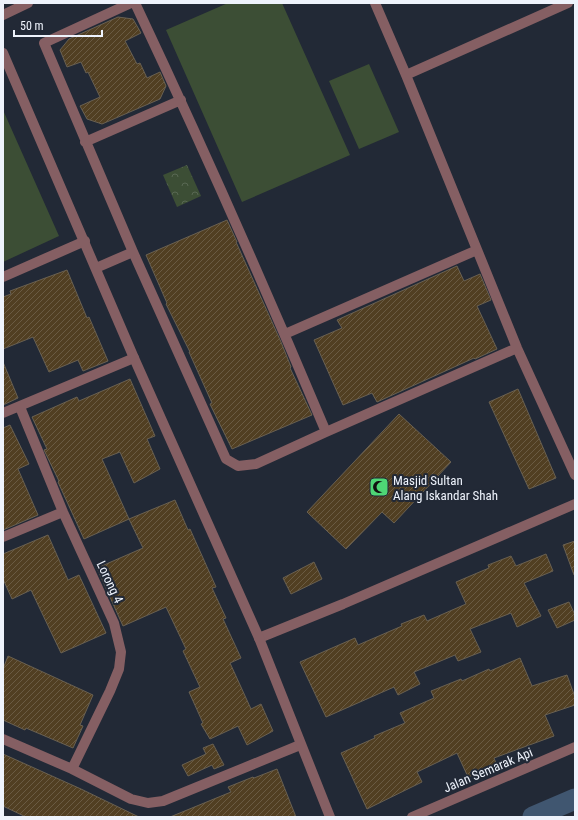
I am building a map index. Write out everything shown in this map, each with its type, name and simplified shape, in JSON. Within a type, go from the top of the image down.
[{"type":"street","points":[[3,15],[27,3]]},
{"type":"street","points":[[131,3],[44,43],[133,252],[226,459],[238,466],[256,464],[517,348]]},
{"type":"street","points":[[135,3],[232,212],[326,432]]},
{"type":"street","points":[[375,3],[406,75],[517,348],[575,475]]},
{"type":"street","points":[[406,75],[568,3]]},
{"type":"street","points":[[3,53],[134,358],[259,638],[330,817]]},
{"type":"street","points":[[85,142],[181,100]]},
{"type":"street","points":[[3,277],[85,241]]},
{"type":"street","points":[[285,334],[477,250]]},
{"type":"street","points":[[96,268],[133,252]]},
{"type":"street","points":[[3,414],[134,358]]},
{"type":"street","name":"Lorong 4","points":[[20,407],[63,512],[114,623],[121,652],[119,669],[110,691],[72,769]]},
{"type":"street","points":[[259,638],[343,604],[575,504]]},
{"type":"street","points":[[3,537],[63,512]]},
{"type":"street","points":[[3,739],[72,769],[131,799],[148,803],[163,800],[300,744]]},
{"type":"street","name":"Jalan Semarak Api","points":[[412,817],[575,748]]},
{"type":"green space","points":[[228,3],[282,3],[350,155],[242,202],[166,30]]},
{"type":"green space","points":[[369,64],[399,132],[359,149],[329,81]]},
{"type":"green space","points":[[3,110],[59,236],[3,262]]},
{"type":"green space","points":[[187,165],[201,196],[177,207],[163,175]]},
{"type":"building","points":[[118,17],[133,19],[141,33],[125,41],[137,64],[140,63],[147,78],[160,72],[166,86],[160,99],[102,124],[87,119],[80,106],[100,97],[88,72],[86,73],[81,62],[67,67],[60,50],[69,39]]},
{"type":"building","points":[[227,220],[281,342],[291,367],[290,368],[312,415],[232,449],[210,404],[212,403],[190,352],[166,304],[167,303],[146,255]]},
{"type":"building","points":[[457,266],[464,281],[480,274],[491,300],[477,306],[497,349],[377,402],[372,393],[343,405],[314,340],[342,328],[337,320]]},
{"type":"building","points":[[67,270],[87,318],[89,317],[108,361],[83,371],[78,360],[49,372],[33,337],[3,349],[3,297],[11,294],[10,291]]},
{"type":"building","points":[[3,362],[18,398],[3,405]]},
{"type":"building","points":[[130,379],[155,436],[147,439],[160,469],[134,483],[120,452],[102,459],[129,519],[84,539],[44,450],[47,449],[32,417],[77,397],[79,401]]},
{"type":"building","points":[[518,389],[556,478],[529,489],[489,402]]},
{"type":"building","name":"Masjid Sultan Alang Iskandar Shah","points":[[399,414],[451,462],[394,523],[382,512],[346,549],[307,512]]},
{"type":"building","points":[[10,425],[29,464],[18,469],[38,515],[3,530],[3,428]]},
{"type":"building","points":[[175,500],[188,530],[190,529],[216,587],[212,588],[226,618],[223,619],[241,658],[230,663],[251,709],[261,704],[273,731],[247,745],[238,726],[210,739],[201,724],[203,723],[189,692],[200,687],[183,651],[186,649],[166,607],[123,626],[97,568],[143,548],[129,519]]},
{"type":"building","points":[[48,535],[68,580],[79,575],[106,633],[61,653],[31,590],[12,599],[3,579],[3,554]]},
{"type":"building","points":[[575,541],[575,575],[574,575],[563,545]]},
{"type":"building","points":[[546,554],[553,571],[524,583],[541,616],[517,627],[511,613],[470,629],[481,652],[458,661],[455,655],[414,672],[420,684],[398,695],[394,687],[326,717],[300,662],[355,638],[358,645],[402,626],[401,624],[424,615],[427,621],[466,604],[456,582],[489,568],[488,565],[511,556],[516,566]]},
{"type":"building","points":[[314,562],[322,579],[291,594],[283,578]]},
{"type":"building","points":[[569,602],[575,615],[575,620],[557,628],[548,610]]},
{"type":"building","points":[[8,656],[93,695],[80,725],[83,726],[73,748],[3,720],[3,669]]},
{"type":"building","points":[[520,658],[532,686],[567,675],[575,697],[575,705],[545,715],[554,736],[494,758],[497,766],[468,777],[457,753],[417,772],[422,782],[367,809],[341,753],[375,738],[374,736],[405,723],[400,713],[434,698],[431,691],[461,679],[462,681],[489,669],[490,671]]},
{"type":"building","points":[[213,744],[224,765],[214,769],[212,765],[188,776],[182,765],[206,754],[203,748]]},
{"type":"building","points":[[3,754],[139,817],[26,817],[3,806]]},
{"type":"building","points":[[277,769],[296,817],[170,817],[231,792],[228,787]]},
{"type":"waterway","points":[[533,817],[575,799]]},
{"type":"place","name":"Masjid Sultan Alang Iskandar Shah","points":[[379,487]]}]
